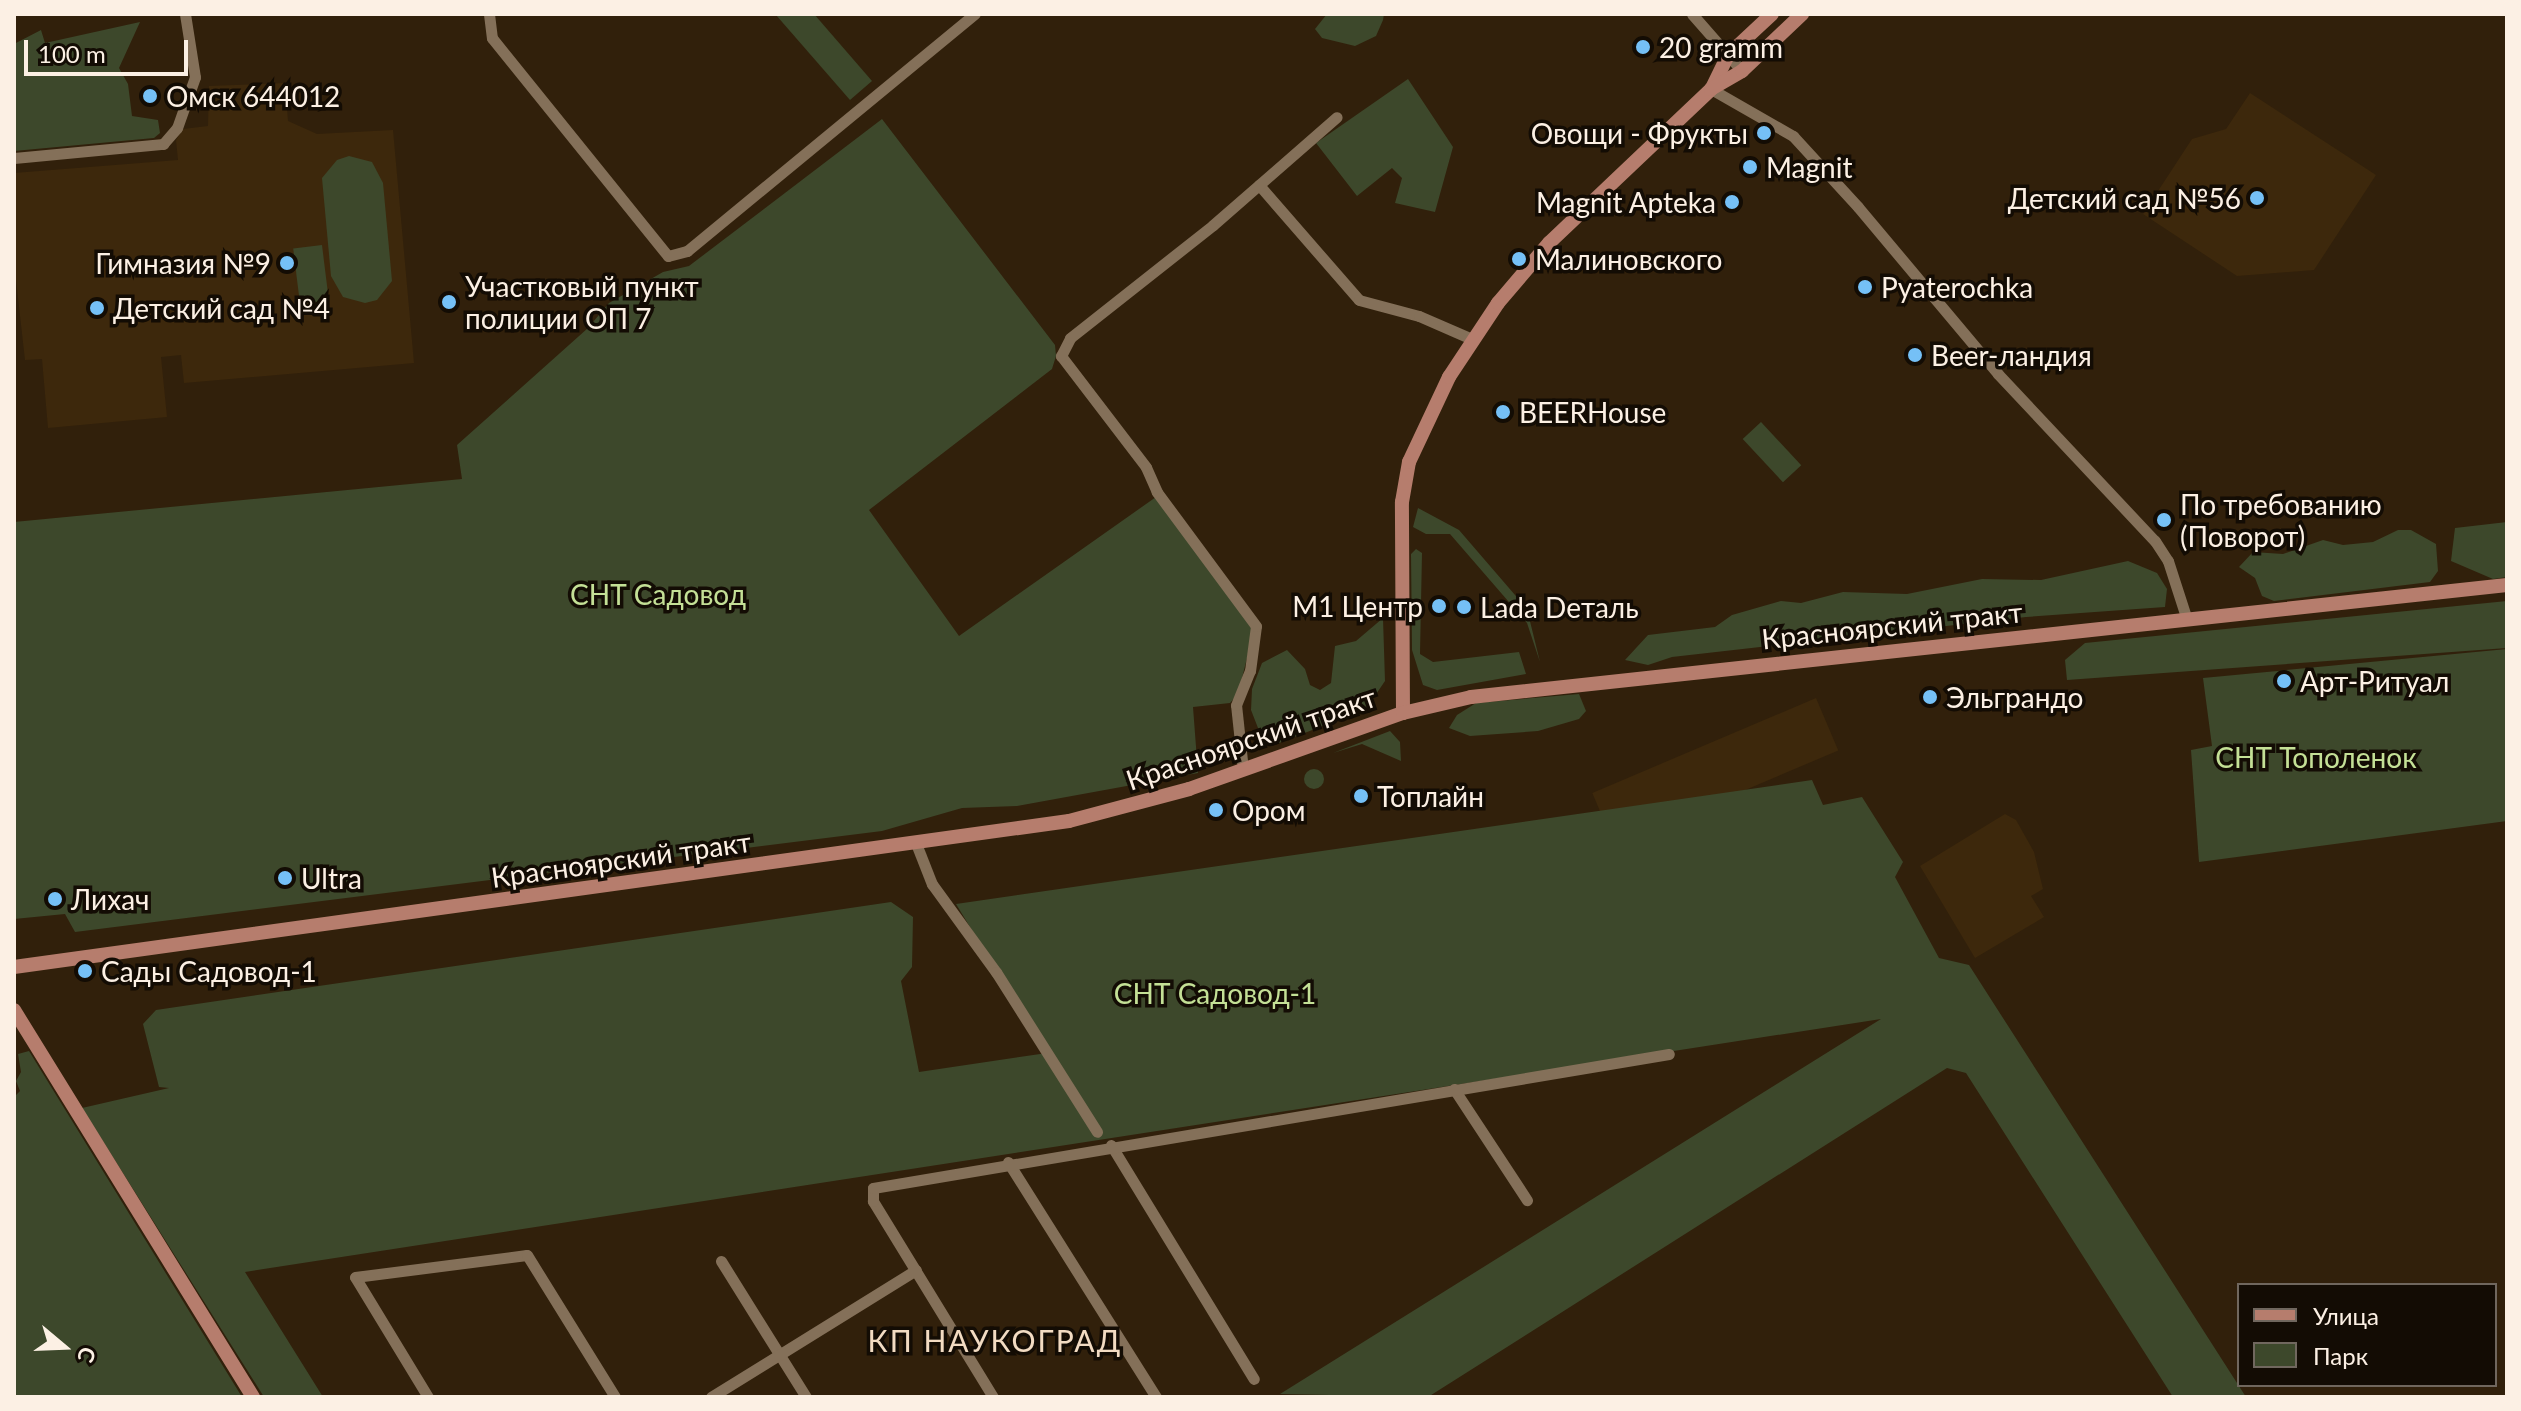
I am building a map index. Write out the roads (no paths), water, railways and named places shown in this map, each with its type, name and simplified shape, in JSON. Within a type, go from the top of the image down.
[{"type":"main road","points":[[1711,89],[1728,55],[1772,14]]},
{"type":"main road","points":[[1403,713],[1400,541],[1409,462],[1424,423],[1472,339],[1549,243],[1711,89],[1742,71],[1802,14]]},
{"type":"main road","name":"Красноярский тракт","points":[[14,967],[917,846],[1107,813],[1243,770],[1403,713],[1471,697],[2507,585]]},
{"type":"main road","points":[[14,1010],[253,1397]]},
{"type":"street","points":[[14,158],[163,144],[177,128],[195,77],[185,14]]},
{"type":"street","points":[[489,14],[492,38],[668,256],[687,251],[975,14]]},
{"type":"street","points":[[1692,14],[1742,71]]},
{"type":"street","points":[[1711,89],[1782,127],[1858,207],[1998,374],[2155,541],[2168,561],[2187,620]]},
{"type":"street","points":[[1243,770],[1236,705],[1250,671],[1256,626],[1157,492],[1146,467],[1061,356],[1070,338],[1259,185],[1337,117]]},
{"type":"street","points":[[1259,185],[1359,300],[1419,316],[1472,339]]},
{"type":"street","points":[[917,846],[932,884],[996,972],[1097,1132]]},
{"type":"street","points":[[993,1397],[873,1201],[873,1188],[1008,1162],[1669,1054]]},
{"type":"street","points":[[1454,1089],[1527,1200]]},
{"type":"street","points":[[1111,1145],[1254,1379]]},
{"type":"street","points":[[1008,1162],[1156,1397]]},
{"type":"street","points":[[428,1397],[355,1277],[527,1255],[615,1397]]},
{"type":"street","points":[[721,1261],[806,1397]]},
{"type":"street","points":[[711,1397],[916,1270]]},
{"type":"place","name":"20 gramm","points":[[1643,47]]},
{"type":"place","name":"Омск 644012","points":[[150,96]]},
{"type":"place","name":"Овощи - Фрукты","points":[[1764,133]]},
{"type":"place","name":"Magnit","points":[[1750,167]]},
{"type":"place","name":"Детский сад №56","points":[[2257,198]]},
{"type":"place","name":"Magnit Apteka","points":[[1732,202]]},
{"type":"place","name":"Малиновского","points":[[1519,259]]},
{"type":"place","name":"Гимназия №9","points":[[287,263]]},
{"type":"place","name":"Pyaterochka","points":[[1865,287]]},
{"type":"place","name":"Участковый пункт полиции ОП 7","points":[[449,302]]},
{"type":"place","name":"Детский сад №4","points":[[97,308]]},
{"type":"place","name":"Beer-ландия","points":[[1915,355]]},
{"type":"place","name":"BEERHouse","points":[[1503,412]]},
{"type":"place","name":"По требованию (Поворот)","points":[[2164,520]]},
{"type":"place","name":"М1 Центр","points":[[1439,606]]},
{"type":"place","name":"Lada Dеталь","points":[[1464,607]]},
{"type":"place","name":"Арт-Ритуал","points":[[2284,681]]},
{"type":"place","name":"Эльграндо","points":[[1930,697]]},
{"type":"place","name":"Топлайн","points":[[1361,796]]},
{"type":"place","name":"Ором","points":[[1216,810]]},
{"type":"place","name":"Ultra","points":[[285,878]]},
{"type":"place","name":"Лихач","points":[[55,899]]},
{"type":"place","name":"Сады Садовод-1","points":[[85,971]]},
{"type":"district","name":"КП НАУКОГРАД","points":[[995,1340]]},
{"type":"park label","name":"СНТ Садовод","points":[[658,594]]},
{"type":"park label","name":"СНТ Тополенок","points":[[2316,757]]},
{"type":"park label","name":"СНТ Садовод-1","points":[[1215,993]]}]
